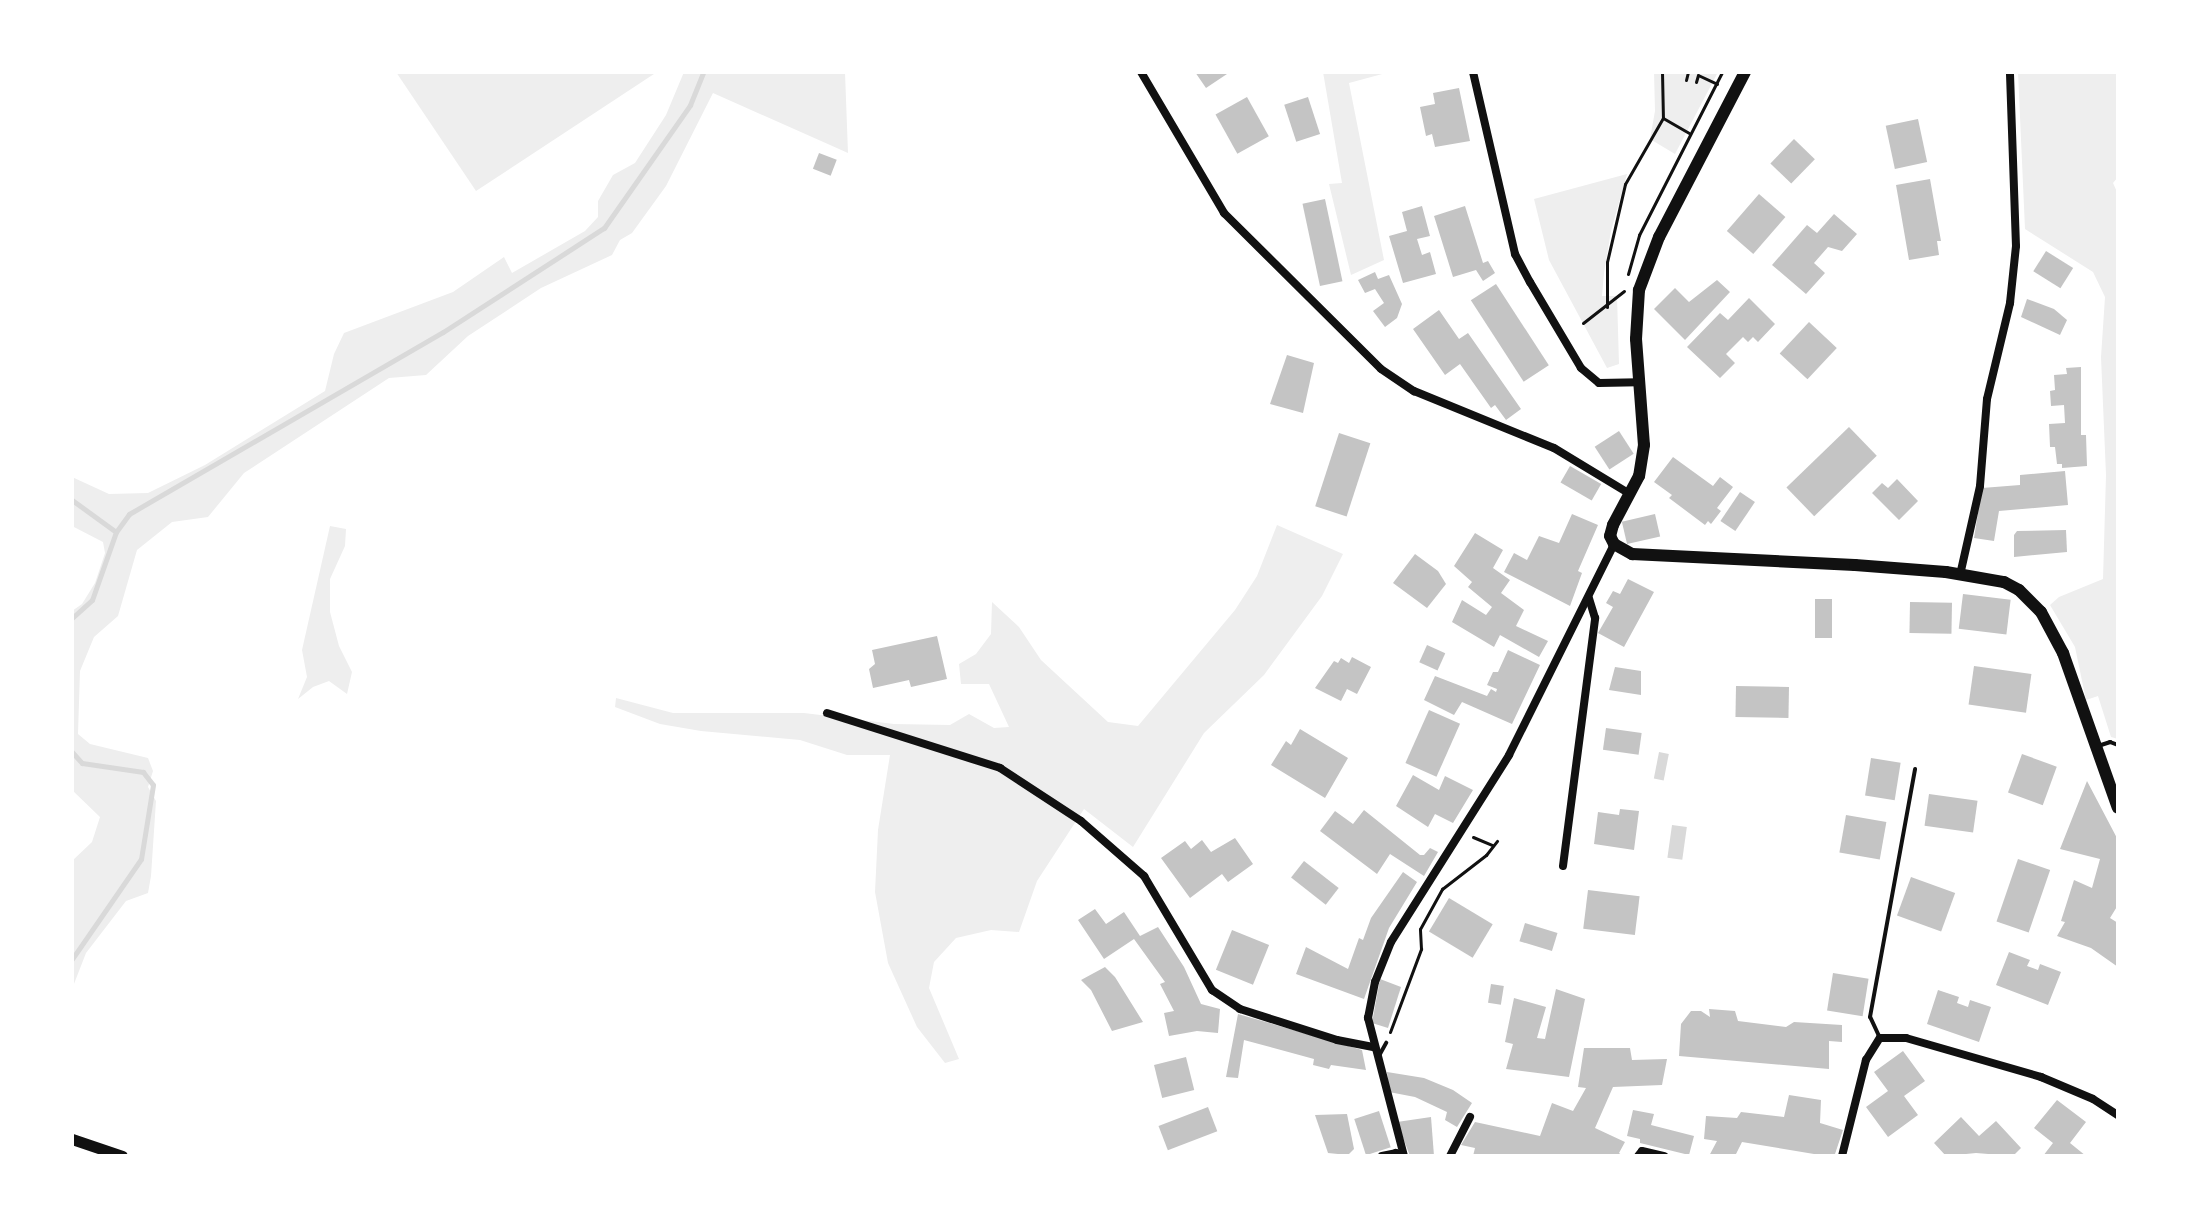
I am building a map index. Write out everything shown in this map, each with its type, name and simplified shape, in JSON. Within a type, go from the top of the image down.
[{"type":"main road","points":[[1745,72],[1659,237],[1639,290],[1638,382],[1644,445],[1639,476],[1613,525],[1610,536],[1614,544],[1632,554],[1855,565],[2004,582],[2019,590],[2041,612],[2063,653],[2118,808]]},
{"type":"street","points":[[1141,72],[1224,213],[1381,369],[1414,391],[1554,448],[1630,494]]},
{"type":"street","points":[[1473,72],[1515,254],[1581,368],[1599,383],[1638,382]]},
{"type":"street","points":[[1960,575],[1980,486],[1987,399],[2010,303],[2016,246],[2010,72]]},
{"type":"street","points":[[1403,1156],[1368,1018],[1375,982],[1391,942],[1509,755],[1614,544]]},
{"type":"street","points":[[1563,866],[1595,618],[1589,598]]},
{"type":"street","points":[[827,713],[1000,768],[1081,821],[1144,876],[1212,990],[1240,1009],[1337,1040],[1374,1047]]},
{"type":"street","points":[[1842,1156],[1866,1060],[1880,1038],[1906,1038],[2041,1077],[2093,1099],[2118,1115]]},
{"type":"street","points":[[1450,1156],[1470,1117]]},
{"type":"street","points":[[72,1139],[122,1156]]},
{"type":"street","points":[[1638,1156],[1642,1151],[1664,1156]]},
{"type":"street","points":[[1382,1156],[1396,1153],[1403,1156]]},
{"type":"lane","points":[[2095,748],[2110,742],[2118,745]]},
{"type":"lane","points":[[1880,1038],[1870,1017],[1915,769]]},
{"type":"lane","points":[[1376,1057],[1384,1050],[1386,1043]]},
{"type":"path","points":[[1607,307],[1607,262],[1625,184],[1663,118],[1662,72]]},
{"type":"path","points":[[1686,80],[1688,72]]},
{"type":"path","points":[[1696,82],[1698,75],[1718,84]]},
{"type":"path","points":[[1663,118],[1690,134]]},
{"type":"path","points":[[1583,323],[1627,289]]},
{"type":"path","points":[[1475,838],[1492,845]]},
{"type":"path","points":[[1386,1043],[1421,949],[1420,929],[1442,889],[1486,855],[1497,841]]},
{"type":"shaded area","points":[[396,72],[657,72],[476,191]]},
{"type":"shaded area","points":[[684,72],[845,72],[848,153],[713,93],[666,186],[632,233],[620,240],[612,255],[541,288],[468,336],[426,375],[389,378],[244,473],[208,517],[172,522],[137,550],[118,616],[94,637],[80,671],[78,734],[90,744],[148,758],[153,771],[148,787],[156,801],[151,876],[148,893],[126,901],[86,953],[72,989],[72,861],[92,842],[100,817],[72,790],[72,611],[82,604],[95,583],[105,553],[103,542],[72,526],[72,477],[109,494],[148,493],[205,465],[325,391],[334,354],[344,333],[453,292],[504,257],[512,273],[585,231],[598,217],[598,201],[613,175],[635,163],[666,115]]},
{"type":"shaded area","points":[[1323,72],[1386,73],[1349,83],[1384,260],[1351,275],[1329,184],[1342,183]]},
{"type":"shaded area","points":[[1654,72],[1718,72],[1675,154],[1650,139],[1655,111]]},
{"type":"shaded area","points":[[2018,72],[2118,72],[2118,177],[2113,183],[2118,194],[2118,739],[2111,737],[2098,696],[2086,700],[2075,647],[2050,605],[2059,597],[2103,579],[2106,475],[2101,357],[2105,297],[2093,272],[2025,229]]},
{"type":"shaded area","points":[[1627,174],[1611,231],[1604,273],[1602,296],[1617,296],[1619,364],[1607,368],[1549,260],[1534,199]]},
{"type":"shaded area","points":[[1277,525],[1343,554],[1322,596],[1264,675],[1204,733],[1133,847],[1084,809],[1037,881],[1019,932],[991,930],[956,938],[934,962],[929,988],[959,1059],[945,1063],[917,1027],[888,963],[875,892],[878,830],[890,755],[847,755],[800,740],[660,724],[615,707],[616,698],[673,713],[804,713],[894,724],[950,725],[969,714],[994,728],[1009,727],[989,684],[961,684],[959,664],[976,654],[991,634],[992,602],[1019,627],[1041,660],[1108,722],[1138,726],[1235,610],[1257,576]]},
{"type":"shaded area","points":[[330,526],[346,529],[345,546],[330,579],[330,612],[339,646],[352,672],[347,694],[329,681],[313,687],[298,699],[307,677],[302,650]]},
{"type":"shaded area","points":[[1659,752],[1669,754],[1664,780],[1654,779]]},
{"type":"shaded area","points":[[1672,825],[1687,827],[1682,860],[1667,858]]},
{"type":"building","points":[[1195,72],[1230,72],[1206,88]]},
{"type":"building","points":[[1459,88],[1470,141],[1435,147],[1432,134],[1426,136],[1420,107],[1435,104],[1433,93]]},
{"type":"building","points":[[1247,97],[1269,136],[1237,154],[1216,114]]},
{"type":"building","points":[[1308,97],[1320,134],[1296,142],[1284,105]]},
{"type":"building","points":[[1918,119],[1927,162],[1895,169],[1886,126]]},
{"type":"building","points":[[1794,139],[1815,159],[1791,184],[1770,163]]},
{"type":"building","points":[[819,153],[837,160],[831,176],[813,169]]},
{"type":"building","points":[[1930,179],[1941,241],[1937,241],[1939,255],[1909,260],[1896,185]]},
{"type":"building","points":[[1759,194],[1785,217],[1753,254],[1727,231]]},
{"type":"building","points":[[1325,199],[1342,281],[1320,286],[1303,204]]},
{"type":"building","points":[[1422,206],[1430,236],[1417,239],[1422,255],[1430,252],[1436,274],[1403,283],[1389,236],[1407,231],[1402,212]]},
{"type":"building","points":[[1465,206],[1483,263],[1488,261],[1495,273],[1483,281],[1476,270],[1453,277],[1434,216]]},
{"type":"building","points":[[1834,214],[1857,234],[1842,251],[1828,247],[1814,263],[1825,273],[1806,294],[1772,265],[1807,225],[1817,233]]},
{"type":"building","points":[[2046,251],[2073,268],[2060,288],[2033,271]]},
{"type":"building","points":[[1375,272],[1378,279],[1389,275],[1402,304],[1397,318],[1385,327],[1373,311],[1384,303],[1375,289],[1365,293],[1358,280]]},
{"type":"building","points":[[1717,280],[1730,292],[1685,340],[1654,309],[1675,288],[1689,302]]},
{"type":"building","points":[[1496,284],[1549,365],[1524,382],[1471,300]]},
{"type":"building","points":[[1749,298],[1775,324],[1758,342],[1753,337],[1748,342],[1743,337],[1726,354],[1735,363],[1720,378],[1687,347],[1720,313],[1728,320]]},
{"type":"building","points":[[2027,299],[2054,309],[2067,320],[2060,335],[2021,317]]},
{"type":"building","points":[[1439,310],[1459,339],[1468,333],[1521,409],[1506,420],[1495,405],[1491,408],[1460,364],[1445,375],[1413,329]]},
{"type":"building","points":[[1809,322],[1837,348],[1807,379],[1780,353]]},
{"type":"building","points":[[1287,355],[1314,363],[1303,413],[1270,404]]},
{"type":"building","points":[[2081,367],[2081,435],[2086,435],[2087,466],[2062,468],[2062,464],[2057,464],[2055,447],[2050,447],[2049,424],[2065,423],[2064,405],[2051,406],[2050,391],[2055,390],[2054,375],[2067,374],[2066,368]]},
{"type":"building","points":[[1849,427],[1877,456],[1814,516],[1786,487]]},
{"type":"building","points":[[1619,431],[1634,454],[1609,469],[1595,447]]},
{"type":"building","points":[[1339,433],[1370,443],[1347,516],[1315,506]]},
{"type":"building","points":[[1673,457],[1713,486],[1720,477],[1733,487],[1717,508],[1721,511],[1711,524],[1708,521],[1705,525],[1669,498],[1672,495],[1654,482]]},
{"type":"building","points":[[1570,466],[1601,484],[1592,500],[1560,482]]},
{"type":"building","points":[[2065,471],[2068,505],[1999,511],[1994,541],[1974,538],[1982,488],[2020,485],[2020,475]]},
{"type":"building","points":[[1897,479],[1918,501],[1899,520],[1872,493],[1882,483],[1888,488]]},
{"type":"building","points":[[1740,492],[1755,502],[1735,531],[1720,521]]},
{"type":"building","points":[[1572,514],[1598,525],[1578,571],[1582,573],[1570,606],[1504,572],[1514,553],[1527,560],[1539,536],[1559,543]]},
{"type":"building","points":[[1655,514],[1660,536],[1627,544],[1622,522]]},
{"type":"building","points":[[2066,530],[2067,552],[2014,557],[2014,535],[2017,531]]},
{"type":"building","points":[[1475,533],[1503,550],[1493,568],[1510,580],[1501,593],[1524,610],[1516,626],[1548,641],[1539,657],[1500,635],[1494,647],[1452,622],[1462,600],[1486,615],[1492,607],[1468,587],[1472,582],[1454,566]]},
{"type":"building","points":[[1415,554],[1438,571],[1446,584],[1427,608],[1393,583]]},
{"type":"building","points":[[1628,579],[1654,592],[1624,647],[1598,633],[1613,607],[1606,603],[1613,591],[1620,594]]},
{"type":"building","points":[[1963,594],[2011,600],[2006,635],[1959,629]]},
{"type":"building","points":[[1815,599],[1832,599],[1832,638],[1815,638]]},
{"type":"building","points":[[1910,602],[1952,603],[1951,634],[1909,633]]},
{"type":"building","points":[[937,636],[947,679],[911,687],[909,680],[873,688],[869,669],[875,664],[872,650]]},
{"type":"building","points":[[1427,645],[1445,653],[1438,670],[1419,662]]},
{"type":"building","points":[[1508,650],[1540,665],[1512,724],[1462,702],[1454,715],[1424,700],[1435,676],[1487,696],[1491,689],[1496,692],[1497,689],[1487,685],[1493,672],[1498,672]]},
{"type":"building","points":[[1352,657],[1371,667],[1357,694],[1347,689],[1341,701],[1315,688],[1334,661],[1338,663],[1341,658],[1349,663]]},
{"type":"building","points":[[1974,666],[2031,674],[2026,713],[1969,705]]},
{"type":"building","points":[[1615,667],[1641,671],[1641,695],[1609,690]]},
{"type":"building","points":[[1736,686],[1789,687],[1788,718],[1735,717]]},
{"type":"building","points":[[1429,710],[1460,724],[1436,777],[1405,763]]},
{"type":"building","points":[[1606,728],[1642,733],[1639,755],[1603,750]]},
{"type":"building","points":[[1300,729],[1348,758],[1325,798],[1271,765],[1286,741],[1291,745]]},
{"type":"building","points":[[2022,754],[2057,767],[2043,805],[2008,793]]},
{"type":"building","points":[[1871,758],[1901,763],[1895,800],[1865,796]]},
{"type":"building","points":[[1413,775],[1439,790],[1445,776],[1473,790],[1453,823],[1435,814],[1428,827],[1396,806]]},
{"type":"building","points":[[2087,781],[2118,840],[2118,905],[2110,918],[2118,923],[2118,967],[2091,948],[2057,936],[2065,922],[2061,921],[2074,880],[2092,888],[2100,859],[2060,849]]},
{"type":"building","points":[[1929,794],[1978,801],[1973,833],[1925,826]]},
{"type":"building","points":[[1620,809],[1639,811],[1634,850],[1594,844],[1598,812],[1619,815]]},
{"type":"building","points":[[1364,810],[1420,855],[1430,848],[1438,852],[1424,876],[1390,854],[1377,874],[1320,831],[1335,811],[1353,824]]},
{"type":"building","points":[[1846,815],[1886,822],[1880,860],[1839,852]]},
{"type":"building","points":[[1235,838],[1253,864],[1228,882],[1222,874],[1190,898],[1161,858],[1185,841],[1191,849],[1202,840],[1211,852]]},
{"type":"building","points":[[2018,859],[2050,870],[2029,932],[1997,921]]},
{"type":"building","points":[[1304,861],[1339,888],[1326,905],[1291,878]]},
{"type":"building","points":[[1403,872],[1417,882],[1389,928],[1364,999],[1296,974],[1306,947],[1348,969],[1359,938],[1363,940],[1371,918]]},
{"type":"building","points":[[1911,877],[1955,893],[1941,932],[1897,916]]},
{"type":"building","points":[[1588,890],[1640,896],[1635,935],[1583,929]]},
{"type":"building","points":[[1449,898],[1493,924],[1473,958],[1429,931]]},
{"type":"building","points":[[1095,909],[1106,924],[1124,912],[1140,936],[1158,927],[1184,967],[1201,1004],[1220,1009],[1218,1033],[1197,1031],[1169,1036],[1164,1013],[1174,1011],[1160,984],[1165,982],[1134,939],[1104,959],[1078,920]]},
{"type":"building","points":[[1525,923],[1558,933],[1552,951],[1519,941]]},
{"type":"building","points":[[1232,930],[1269,945],[1253,985],[1216,970]]},
{"type":"building","points":[[2009,952],[2030,960],[2027,966],[2038,970],[2040,964],[2061,972],[2048,1005],[1996,985]]},
{"type":"building","points":[[1105,967],[1115,977],[1143,1022],[1112,1031],[1091,990],[1081,980]]},
{"type":"building","points":[[1833,973],[1869,979],[1863,1016],[1827,1011]]},
{"type":"building","points":[[1380,979],[1401,987],[1388,1028],[1372,1023]]},
{"type":"building","points":[[1491,984],[1504,986],[1501,1005],[1488,1003]]},
{"type":"building","points":[[1556,989],[1585,999],[1569,1077],[1506,1069],[1513,1044],[1505,1042],[1514,998],[1546,1007],[1537,1038],[1545,1039]]},
{"type":"building","points":[[1938,990],[1959,997],[1957,1003],[1968,1007],[1970,1000],[1991,1007],[1979,1042],[1927,1024]]},
{"type":"building","points":[[1709,1009],[1735,1011],[1738,1021],[1786,1027],[1794,1022],[1842,1025],[1842,1042],[1829,1041],[1829,1069],[1679,1056],[1681,1024],[1691,1011],[1701,1011],[1710,1017]]},
{"type":"building","points":[[1238,1014],[1362,1050],[1366,1070],[1331,1065],[1329,1069],[1313,1065],[1314,1059],[1244,1040],[1238,1078],[1226,1077]]},
{"type":"building","points":[[1584,1048],[1630,1048],[1632,1060],[1667,1059],[1662,1085],[1613,1087],[1595,1128],[1625,1142],[1619,1153],[1623,1156],[1473,1156],[1475,1148],[1461,1145],[1475,1122],[1540,1136],[1552,1103],[1573,1111],[1586,1088],[1578,1087]]},
{"type":"building","points":[[1903,1051],[1925,1081],[1904,1096],[1918,1115],[1888,1137],[1866,1107],[1888,1091],[1874,1072]]},
{"type":"building","points":[[1186,1057],[1194,1090],[1162,1098],[1154,1065]]},
{"type":"building","points":[[1387,1072],[1424,1078],[1453,1090],[1472,1103],[1457,1127],[1445,1120],[1447,1112],[1415,1097],[1389,1092]]},
{"type":"building","points":[[1789,1095],[1821,1100],[1820,1123],[1843,1130],[1835,1154],[1814,1154],[1742,1142],[1735,1156],[1709,1156],[1717,1141],[1704,1139],[1706,1116],[1737,1118],[1741,1112],[1784,1117]]},
{"type":"building","points":[[2057,1100],[2086,1122],[2070,1143],[2086,1156],[2043,1156],[2053,1143],[2034,1128]]},
{"type":"building","points":[[1208,1107],[1217,1131],[1168,1150],[1159,1126]]},
{"type":"building","points":[[1633,1110],[1654,1114],[1651,1125],[1694,1136],[1689,1155],[1640,1143],[1640,1139],[1627,1136]]},
{"type":"building","points":[[1379,1111],[1391,1147],[1366,1155],[1354,1119]]},
{"type":"building","points":[[1347,1114],[1354,1149],[1348,1155],[1328,1153],[1315,1115]]},
{"type":"building","points":[[1431,1117],[1434,1156],[1410,1156],[1397,1122]]},
{"type":"building","points":[[1961,1117],[1979,1136],[1996,1121],[2021,1148],[2013,1156],[1976,1153],[1946,1156],[1934,1143]]},
{"type":"waterway","points":[[72,618],[92,600],[116,532],[129,514],[443,332],[604,228],[690,105],[703,72]]},
{"type":"waterway","points":[[72,500],[116,532]]},
{"type":"waterway","points":[[72,752],[82,763],[143,772],[153,785],[141,859],[72,959]]}]
